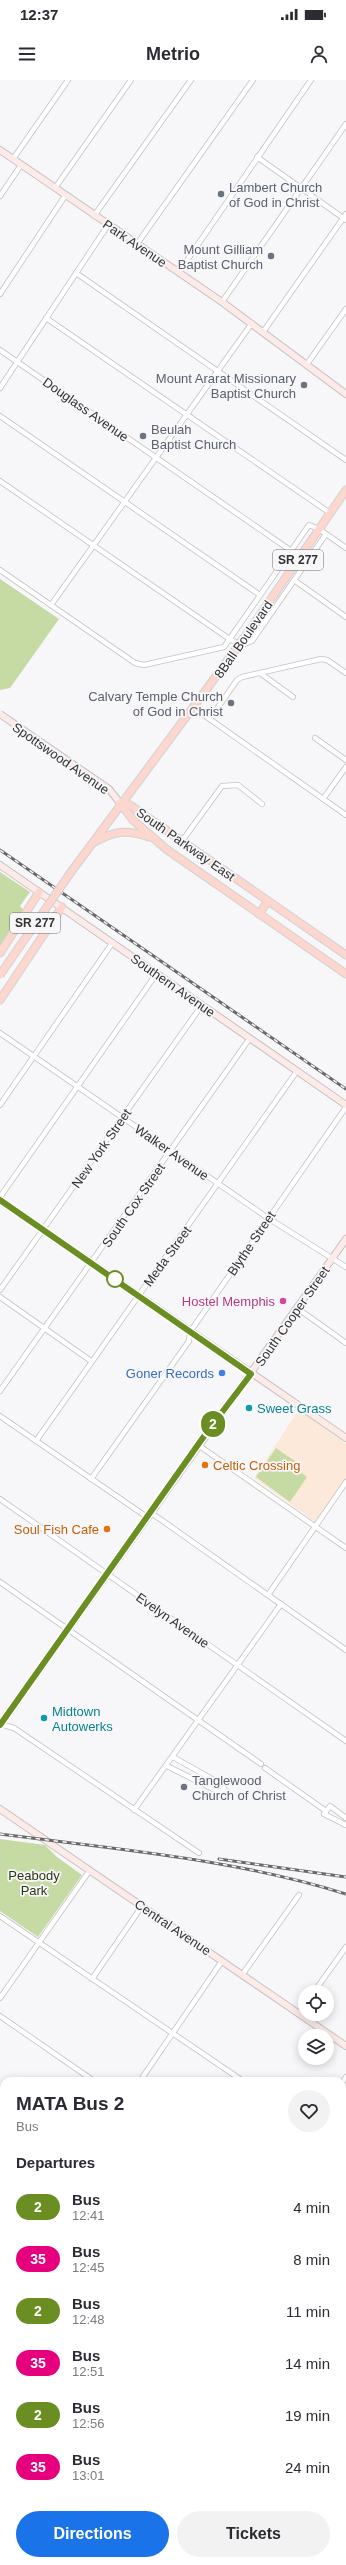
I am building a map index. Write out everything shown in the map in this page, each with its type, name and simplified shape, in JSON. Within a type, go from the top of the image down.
[{"type":"main road","name":"Park Avenue","points":[[0,150],[94,216],[179,272],[252,323],[346,394]]},
{"type":"main road","name":"8Ball Boulevard","points":[[120,803],[137,785],[194,708],[346,490]]},
{"type":"main road","name":"Spottswood Avenue","points":[[0,714],[109,789],[120,803]]},
{"type":"main road","name":"South Parkway East","points":[[120,803],[133,820],[152,838],[346,974]]},
{"type":"main road","name":"South Parkway East","points":[[120,803],[130,804],[346,955]]},
{"type":"main road","name":"SR 277","points":[[0,975],[89,845],[120,803]]},
{"type":"main road","points":[[89,845],[118,831],[129,831],[152,838]]},
{"type":"main road","name":"Southern Avenue","points":[[0,865],[113,942],[346,1106]]},
{"type":"main road","points":[[0,953],[40,892]]},
{"type":"main road","points":[[259,914],[268,901]]},
{"type":"main road","points":[[0,1000],[62,908]]},
{"type":"main road","points":[[0,1200],[346,1438]]},
{"type":"main road","name":"South Cooper Street","points":[[0,1724],[346,1239]]},
{"type":"main road","name":"Central Avenue","points":[[0,1809],[298,2013]]},
{"type":"main road","name":"Central Avenue","points":[[309,2021],[346,2046]]},
{"type":"street","points":[[13,159],[68,80]]},
{"type":"street","points":[[54,188],[131,80]]},
{"type":"street","points":[[94,216],[191,80]]},
{"type":"street","points":[[137,244],[253,80]]},
{"type":"street","points":[[179,272],[311,80]]},
{"type":"street","points":[[222,302],[346,124]]},
{"type":"street","points":[[257,157],[345,217],[263,332]]},
{"type":"street","points":[[0,196],[21,165]]},
{"type":"street","points":[[0,294],[65,196]]},
{"type":"street","points":[[0,388],[108,225]]},
{"type":"street","points":[[76,273],[346,460]]},
{"type":"street","points":[[307,364],[346,309]]},
{"type":"street","points":[[46,318],[330,513]]},
{"type":"street","points":[[51,605],[252,323]]},
{"type":"street","name":"Douglass Avenue","points":[[0,350],[290,550]]},
{"type":"street","points":[[0,416],[260,595]]},
{"type":"street","points":[[0,481],[231,640],[242,645],[252,641],[326,534]]},
{"type":"street","points":[[0,570],[139,665],[224,647],[231,640],[290,550],[309,525],[319,529],[346,548]]},
{"type":"street","points":[[294,580],[346,617]]},
{"type":"street","points":[[210,719],[239,678],[321,659],[327,660],[346,673]]},
{"type":"street","points":[[260,673],[293,697]]},
{"type":"street","points":[[194,708],[346,815]]},
{"type":"street","points":[[315,738],[346,760]]},
{"type":"street","points":[[323,799],[346,766]]},
{"type":"street","points":[[182,840],[222,786],[238,785],[262,804]]},
{"type":"street","points":[[0,1105],[113,942]]},
{"type":"street","points":[[0,1197],[157,973]]},
{"type":"street","name":"New York Street","points":[[0,1290],[202,1005]]},
{"type":"street","name":"Walker Avenue","points":[[0,1033],[268,1218],[346,1266]]},
{"type":"street","name":"South Cox Street","points":[[0,1391],[250,1038]]},
{"type":"street","name":"Meda Street","points":[[36,1441],[297,1071]]},
{"type":"street","name":"Blythe Street","points":[[91,1479],[189,1341],[190,1332],[346,1106]]},
{"type":"street","points":[[0,1297],[91,1361]]},
{"type":"street","points":[[297,1308],[346,1343]]},
{"type":"street","points":[[0,1416],[91,1479],[268,1595],[346,1650]]},
{"type":"street","points":[[198,1445],[346,1548]]},
{"type":"street","points":[[268,1595],[314,1526],[346,1482]]},
{"type":"street","name":"Evelyn Avenue","points":[[0,1498],[346,1741]]},
{"type":"street","points":[[0,1582],[260,1764]]},
{"type":"street","points":[[134,1810],[199,1722],[237,1665],[281,1604]]},
{"type":"street","points":[[0,1724],[14,1728],[199,1853]]},
{"type":"street","points":[[167,1766],[214,1790],[226,1792],[221,1784],[173,1757]]},
{"type":"street","points":[[265,1768],[326,1811]]},
{"type":"street","points":[[346,1818],[330,1806],[324,1814],[346,1825]]},
{"type":"street","points":[[0,1998],[90,1870]]},
{"type":"street","points":[[242,1975],[299,1895]]},
{"type":"street","points":[[92,1979],[142,1906]]},
{"type":"street","points":[[0,1916],[237,2077]]},
{"type":"street","points":[[319,1985],[346,1947]]},
{"type":"street","points":[[143,2077],[222,1961]]},
{"type":"street","points":[[0,2016],[88,2077]]},
{"type":"shaded area","points":[[299,1409],[346,1444],[346,1479],[315,1522],[254,1478]]},
{"type":"green space","points":[[0,579],[59,619],[10,688],[0,690]]},
{"type":"green space","points":[[0,872],[30,892],[20,906],[24,911],[0,947]]},
{"type":"green space","points":[[276,1448],[299,1464],[296,1469],[307,1477],[290,1502],[256,1477]]},
{"type":"green space","name":"Peabody Park","points":[[0,1839],[45,1845],[57,1857],[82,1875],[38,1937],[0,1911]]},
{"type":"railway","points":[[0,850],[346,1089]]},
{"type":"railway","points":[[0,1834],[174,1856],[261,1872],[346,1894]]},
{"type":"railway","points":[[219,1859],[346,1877]]},
{"type":"bus line","name":"2","points":[[0,1200],[251,1374],[207,1432],[0,1725]]},
{"type":"place","name":"Lambert Church of God in Christ","points":[[221,194]]},
{"type":"place","name":"Mount Gilliam Baptist Church","points":[[271,256]]},
{"type":"place","name":"Mount Ararat Missionary Baptist Church","points":[[304,385]]},
{"type":"place","name":"Beulah Baptist Church","points":[[143,436]]},
{"type":"place","name":"Calvary Temple Church of God in Christ","points":[[231,703]]},
{"type":"place","name":"Hostel Memphis","points":[[283,1301]]},
{"type":"place","name":"Goner Records","points":[[222,1373]]},
{"type":"place","name":"Sweet Grass","points":[[249,1408]]},
{"type":"place","name":"Celtic Crossing","points":[[205,1465]]},
{"type":"place","name":"Soul Fish Cafe","points":[[107,1529]]},
{"type":"place","name":"Midtown Autowerks","points":[[44,1718]]},
{"type":"place","name":"Tanglewood Church of Christ","points":[[184,1787]]}]
